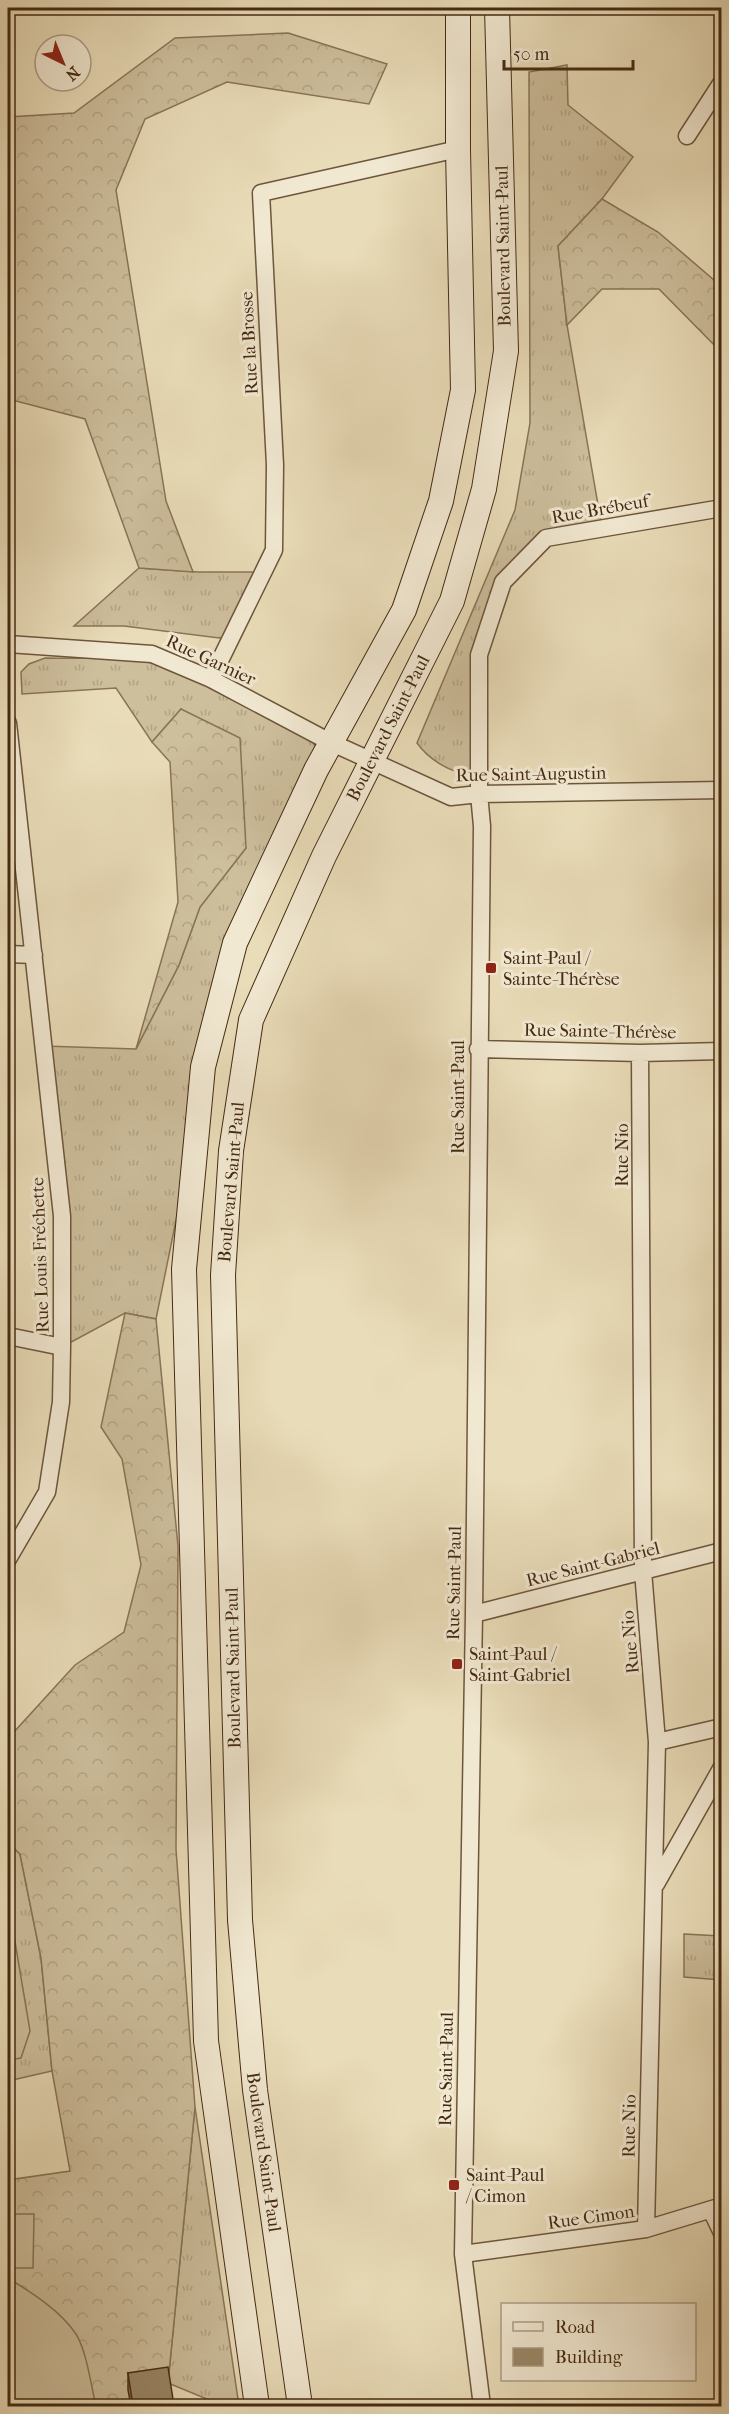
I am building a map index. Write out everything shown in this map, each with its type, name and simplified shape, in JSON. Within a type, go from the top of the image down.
[{"type":"main road","name":"Boulevard Saint-Paul","points":[[257,2406],[206,2041],[184,1269],[203,1067],[235,943],[324,739],[404,610],[441,501],[463,390],[458,149],[458,8]]},
{"type":"main road","name":"Boulevard Saint-Paul","points":[[300,2406],[255,2090],[240,1920],[223,1275],[231,1151],[251,1020],[324,856],[452,601],[484,489],[506,351],[497,8]]},
{"type":"street","points":[[687,136],[722,82]]},
{"type":"street","name":"Rue la Brosse","points":[[210,679],[274,550],[276,465],[261,193],[458,149]]},
{"type":"street","name":"Rue Brébeuf","points":[[479,794],[479,654],[503,582],[546,538],[722,508]]},
{"type":"street","name":"Rue Garnier","points":[[8,644],[152,654],[210,679],[324,739]]},
{"type":"street","name":"Rue Louis Fréchette","points":[[8,723],[62,1216],[61,1402],[47,1492],[8,1559]]},
{"type":"street","name":"Rue Saint-Augustin","points":[[324,739],[451,797],[479,794],[722,790]]},
{"type":"street","name":"Rue Saint-Paul","points":[[479,794],[482,826],[474,1614],[463,2254],[482,2406]]},
{"type":"street","points":[[8,954],[34,955]]},
{"type":"street","name":"Rue Sainte-Thérèse","points":[[478,1049],[640,1053],[722,1051]]},
{"type":"street","name":"Rue Nio","points":[[640,1053],[643,1571],[657,1742],[645,2229]]},
{"type":"street","points":[[8,1336],[62,1347]]},
{"type":"street","name":"Rue Saint-Gabriel","points":[[474,1614],[722,1551]]},
{"type":"street","points":[[657,1742],[722,1727]]},
{"type":"street","points":[[654,1888],[722,1767]]},
{"type":"street","points":[[716,2208],[722,2233]]},
{"type":"street","name":"Rue Cimon","points":[[463,2254],[645,2229],[716,2208]]},
{"type":"green space","points":[[288,33],[387,64],[369,104],[227,82],[145,119],[116,190],[166,501],[193,572],[139,568],[85,419],[8,399],[8,117],[74,113],[175,38]]},
{"type":"green space","points":[[567,65],[568,105],[633,157],[602,199],[558,246],[567,325],[602,528],[546,538],[503,582],[479,655],[473,770],[458,772],[434,760],[417,743],[515,510],[530,423],[529,72]]},
{"type":"green space","points":[[602,199],[658,232],[721,286],[721,352],[659,289],[602,289],[567,325],[558,246]]},
{"type":"green space","points":[[139,568],[198,572],[256,572],[227,639],[124,626],[74,626]]},
{"type":"green space","points":[[45,658],[136,660],[165,666],[203,681],[313,742],[320,755],[253,891],[185,1176],[156,1319],[125,1313],[62,1347],[44,1046],[136,1049],[179,965],[200,907],[246,848],[181,709],[152,742],[116,688],[22,694],[21,672],[29,664]]},
{"type":"green space","points":[[181,709],[240,738],[246,848],[200,907],[179,965],[136,1049],[178,902],[170,762],[152,742]]},
{"type":"green space","points":[[125,1313],[156,1319],[178,1546],[176,1849],[195,2107],[168,2383],[131,2406],[8,2406],[8,2180],[70,2171],[52,2071],[41,1958],[20,1854],[8,1842],[8,1735],[13,1733],[75,1665],[124,1632],[141,1565],[122,1459],[101,1427]]},
{"type":"green space","points":[[8,1842],[20,1854],[41,1958],[52,2071],[8,2081]]},
{"type":"green space","points":[[8,1921],[12,1924],[30,2031],[21,2058],[8,2060]]},
{"type":"green space","points":[[684,1934],[721,1936],[721,1980],[684,1977]]},
{"type":"green space","points":[[195,2107],[239,2406],[208,2406],[207,2399],[168,2383]]},
{"type":"green space","points":[[8,2214],[34,2214],[33,2268],[8,2268]]},
{"type":"green space","points":[[8,2278],[54,2310],[76,2334],[86,2359],[96,2406],[8,2406]]},
{"type":"building","points":[[168,2367],[174,2406],[133,2406],[128,2373]]},
{"type":"place","name":"Saint-Paul / Sainte-Thérèse","points":[[491,968]]},
{"type":"place","name":"Saint-Paul / Saint-Gabriel","points":[[457,1664]]},
{"type":"place","name":"Saint-Paul / Cimon","points":[[454,2185]]}]
